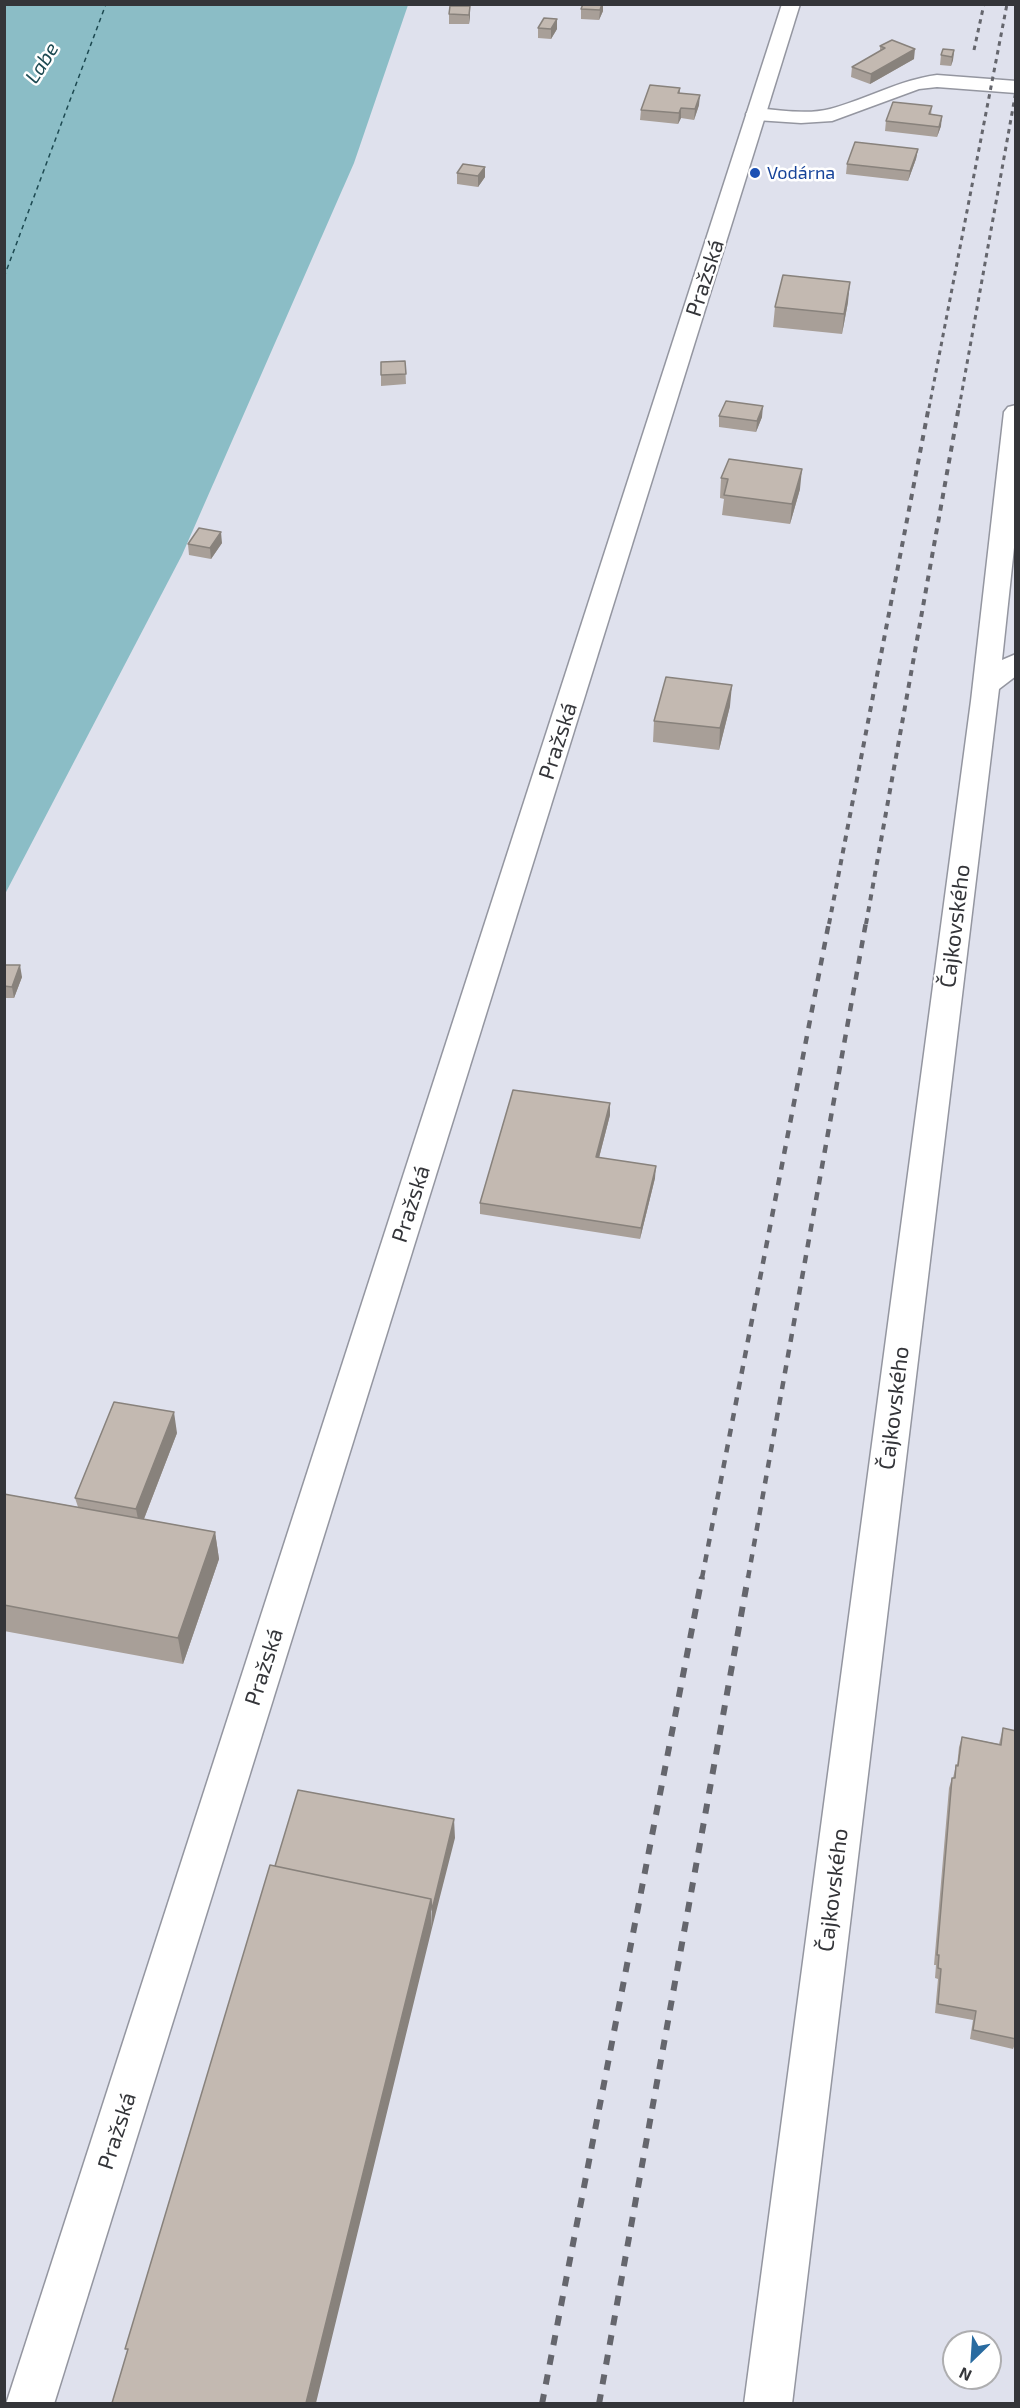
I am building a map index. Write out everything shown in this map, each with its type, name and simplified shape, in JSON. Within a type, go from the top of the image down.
[{"type":"main road","name":"Pražská","points":[[30,2403],[791,4]]},
{"type":"main road","points":[[756,114],[801,117],[832,115],[915,84],[937,81],[1016,87]]},
{"type":"main road","name":"Čajkovského","points":[[768,2403],[985,687],[1009,535],[1016,412]]},
{"type":"main road","points":[[985,687],[1016,662]]},
{"type":"water","name":"Labe","points":[[5,4],[408,5],[354,163],[182,555],[5,894]]},
{"type":"building","points":[[583,4],[602,4],[600,10],[581,9]]},
{"type":"building","points":[[450,6],[470,6],[469,15],[449,14]]},
{"type":"building","points":[[544,18],[557,19],[551,29],[538,28]]},
{"type":"building","points":[[892,40],[915,49],[871,74],[852,67],[885,48],[880,46]]},
{"type":"building","points":[[943,49],[954,50],[952,57],[941,55]]},
{"type":"building","points":[[650,85],[680,88],[678,93],[700,95],[695,109],[681,108],[679,113],[641,110]]},
{"type":"building","points":[[893,102],[932,106],[929,114],[942,116],[939,127],[886,121]]},
{"type":"building","points":[[855,142],[918,149],[910,171],[847,164]]},
{"type":"building","points":[[463,164],[485,167],[478,176],[457,173]]},
{"type":"building","points":[[783,275],[850,282],[844,314],[775,307]]},
{"type":"building","points":[[405,361],[406,374],[381,375],[381,362]]},
{"type":"building","points":[[726,401],[763,406],[757,421],[719,416]]},
{"type":"building","points":[[729,459],[802,469],[792,504],[724,495],[728,479],[721,478]]},
{"type":"building","points":[[199,528],[221,532],[210,548],[188,544]]},
{"type":"building","points":[[666,677],[732,685],[720,728],[654,721]]},
{"type":"building","points":[[4,965],[20,965],[12,987],[4,986]]},
{"type":"building","points":[[513,1090],[610,1103],[596,1157],[656,1166],[641,1228],[480,1203]]},
{"type":"building","points":[[114,1402],[174,1412],[136,1509],[75,1498]]},
{"type":"building","points":[[4,1494],[215,1532],[178,1638],[4,1605]]},
{"type":"building","points":[[1003,1728],[1016,1731],[1016,2039],[973,2030],[976,2011],[938,2004],[941,1969],[938,1968],[939,1955],[937,1955],[952,1778],[955,1778],[956,1765],[958,1766],[962,1737],[1001,1745]]},
{"type":"building","points":[[298,1790],[454,1819],[432,1910],[431,1899],[275,1866]]},
{"type":"building","points":[[270,1865],[431,1899],[306,2403],[112,2403],[128,2349],[125,2349]]},
{"type":"ferry route","points":[[4,277],[106,4]]},
{"type":"railway","points":[[974,50],[984,4]]},
{"type":"railway","points":[[929,408],[1007,4]]},
{"type":"railway","points":[[959,408],[1016,91]]},
{"type":"railway","points":[[829,924],[929,406]]},
{"type":"railway","points":[[866,924],[959,406]]},
{"type":"railway","points":[[702,1578],[829,922]]},
{"type":"railway","points":[[748,1578],[866,922]]},
{"type":"railway","points":[[542,2404],[702,1577]]},
{"type":"railway","points":[[599,2404],[748,1577]]},
{"type":"place","name":"Vodárna","points":[[755,173]]}]
